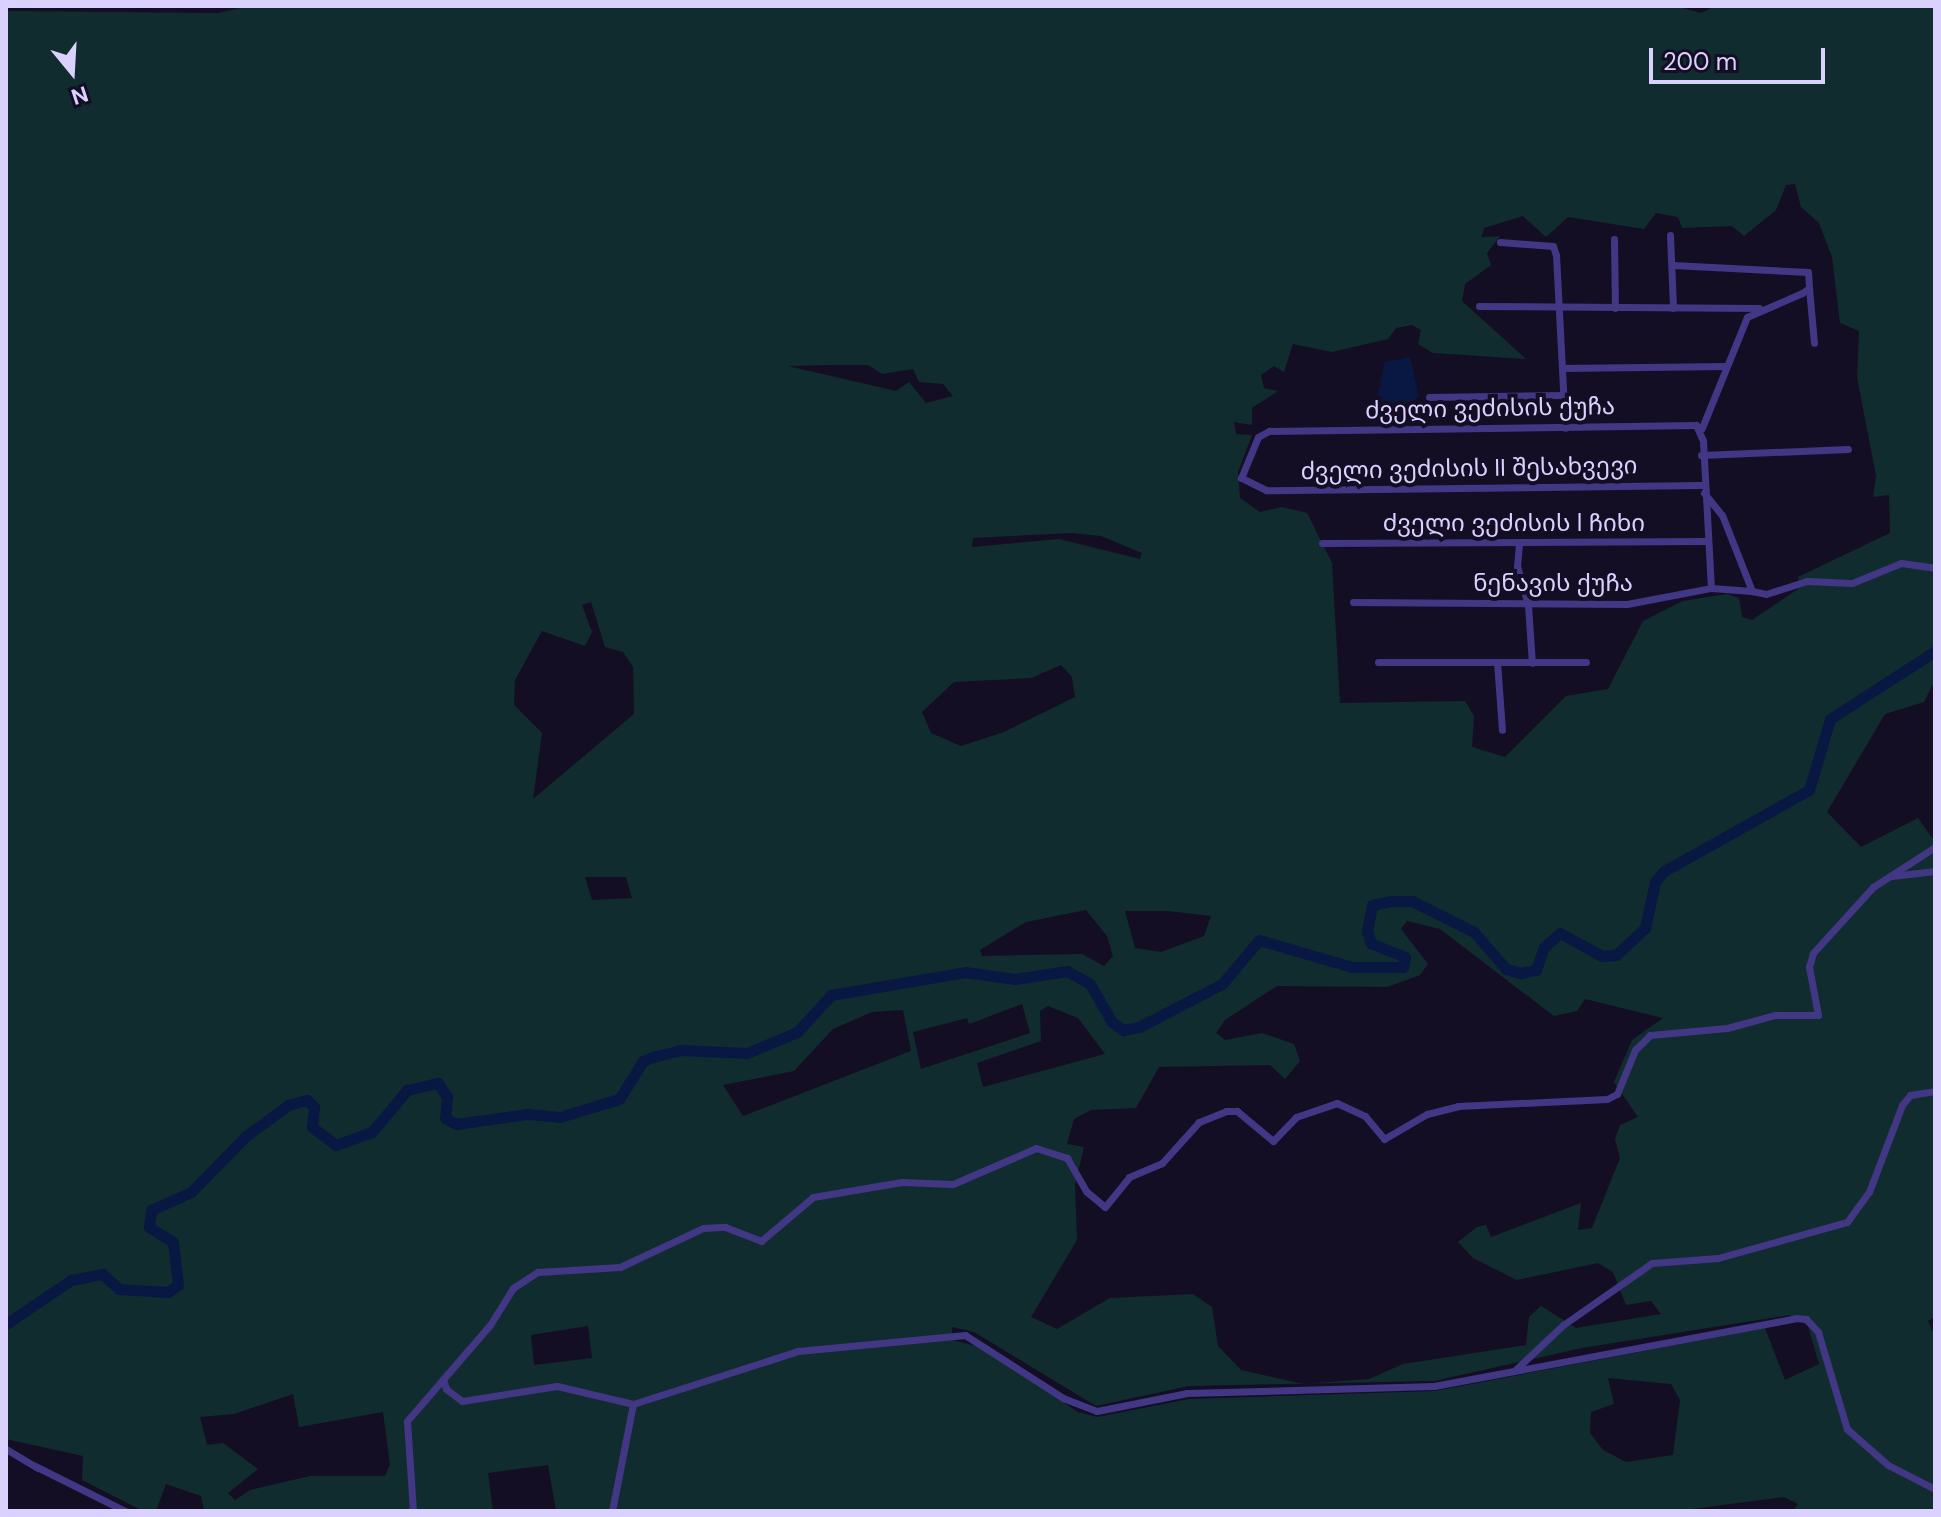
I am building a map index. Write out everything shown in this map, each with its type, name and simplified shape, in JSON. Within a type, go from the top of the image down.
[{"type":"street","points":[[1670,235],[1673,308]]},
{"type":"street","points":[[1614,239],[1615,308]]},
{"type":"street","points":[[1500,242],[1553,246],[1565,428]]},
{"type":"street","points":[[1673,265],[1806,267],[1814,343]]},
{"type":"street","points":[[1711,588],[1702,489],[1702,428],[1747,317],[1809,288]]},
{"type":"street","points":[[1479,306],[1558,309],[1761,308]]},
{"type":"street","points":[[1562,368],[1726,366]]},
{"type":"street","points":[[1429,397],[1563,395]]},
{"type":"street","name":"ძველი ვეძისის ქუჩა","points":[[1241,478],[1258,437],[1269,431],[1702,428]]},
{"type":"street","points":[[1701,455],[1848,449]]},
{"type":"street","name":"ძველი ვეძისის II შესახვევი","points":[[1241,478],[1266,490],[1702,489]]},
{"type":"street","points":[[1702,489],[1722,515],[1752,591],[1766,594],[1807,581],[1852,583],[1901,563],[1935,568]]},
{"type":"street","name":"ძველი ვეძისის I ჩიხი","points":[[1322,543],[1705,541]]},
{"type":"street","points":[[1519,544],[1517,566],[1528,605],[1532,663]]},
{"type":"street","name":"ნენავის ქუჩა","points":[[1353,602],[1528,605],[1655,602],[1711,588],[1752,591]]},
{"type":"street","points":[[1378,662],[1586,662]]},
{"type":"street","points":[[1497,662],[1502,730]]},
{"type":"street","points":[[413,1511],[407,1421],[513,1288],[538,1272],[620,1267],[703,1228],[725,1227],[761,1241],[813,1197],[902,1182],[953,1184],[1036,1148],[1067,1158],[1087,1192],[1105,1207],[1129,1177],[1162,1163],[1199,1122],[1226,1111],[1237,1111],[1273,1141],[1296,1117],[1337,1103],[1365,1116],[1384,1139],[1427,1114],[1458,1106],[1607,1099],[1617,1094],[1635,1050],[1650,1035],[1727,1028],[1775,1015],[1818,1015],[1821,1002],[1809,967],[1813,953],[1860,899],[1935,847]]},
{"type":"street","points":[[1892,876],[1935,871]]},
{"type":"street","points":[[1514,1371],[1563,1325],[1652,1263],[1718,1258],[1847,1222],[1869,1192],[1902,1105],[1910,1095],[1935,1091]]},
{"type":"street","points":[[443,1379],[446,1389],[462,1401],[557,1386],[633,1404],[798,1351],[948,1333],[982,1342],[1063,1398],[1097,1411],[1187,1393],[1434,1386],[1806,1319],[1818,1332],[1847,1429],[1888,1465],[1935,1489]]},
{"type":"street","points":[[612,1511],[633,1404]]},
{"type":"street","points":[[6,1449],[125,1511]]},
{"type":"street","points":[[35,1466],[63,1473]]},
{"type":"green space","points":[[249,6],[1675,6],[1701,13],[1715,6],[1935,6],[1935,680],[1924,702],[1885,714],[1827,812],[1861,847],[1918,818],[1935,842],[1935,1317],[1928,1321],[1935,1336],[1935,1511],[1793,1511],[1798,1504],[1784,1497],[1677,1511],[556,1511],[548,1465],[488,1473],[493,1511],[204,1511],[201,1496],[166,1484],[156,1511],[143,1511],[82,1480],[83,1456],[6,1439],[6,11],[218,13]],"holes":[[[1795,184],[1801,207],[1819,223],[1832,257],[1840,323],[1859,331],[1857,377],[1876,476],[1873,497],[1889,495],[1890,533],[1798,577],[1801,587],[1752,620],[1742,617],[1739,598],[1727,594],[1683,601],[1643,621],[1608,689],[1566,696],[1505,757],[1472,747],[1474,716],[1465,701],[1340,703],[1332,563],[1307,513],[1282,507],[1260,512],[1240,498],[1238,472],[1252,435],[1236,434],[1234,422],[1252,425],[1252,408],[1278,391],[1264,388],[1261,375],[1274,366],[1284,372],[1293,344],[1332,352],[1388,339],[1396,328],[1412,325],[1421,330],[1418,344],[1433,353],[1526,359],[1462,301],[1465,284],[1491,265],[1487,253],[1500,236],[1481,237],[1484,228],[1523,216],[1546,237],[1568,217],[1644,229],[1656,213],[1678,217],[1682,228],[1732,226],[1744,236],[1776,210],[1786,185]],[[868,365],[882,374],[913,369],[919,382],[943,384],[953,396],[926,403],[909,382],[896,391],[788,366]],[[1072,533],[1101,536],[1142,553],[1140,559],[1059,539],[972,547],[973,538]],[[591,602],[605,647],[623,652],[633,667],[634,714],[533,799],[542,733],[514,705],[515,680],[542,631],[585,646],[592,632],[582,605]],[[1061,665],[1072,677],[1075,697],[1004,732],[961,746],[931,733],[922,712],[954,682],[1031,678]],[[585,877],[626,877],[632,898],[592,900]],[[1086,910],[1107,936],[1113,956],[1104,966],[1082,954],[982,956],[980,950],[1026,922]],[[1125,911],[1168,911],[1211,916],[1204,936],[1161,952],[1135,948]],[[1407,921],[1440,929],[1554,1016],[1577,1011],[1585,999],[1663,1018],[1632,1040],[1614,1082],[1638,1117],[1620,1125],[1615,1139],[1620,1158],[1592,1228],[1578,1230],[1581,1203],[1491,1237],[1486,1225],[1477,1227],[1458,1242],[1473,1258],[1517,1280],[1598,1263],[1613,1272],[1626,1305],[1651,1301],[1661,1314],[1576,1328],[1541,1306],[1529,1317],[1526,1345],[1403,1364],[1369,1379],[1309,1384],[1434,1381],[1582,1348],[1790,1315],[1808,1326],[1819,1364],[1785,1380],[1765,1328],[1435,1391],[1189,1399],[1097,1417],[1078,1412],[980,1347],[952,1340],[952,1327],[974,1332],[1096,1406],[1189,1386],[1302,1384],[1241,1370],[1218,1346],[1212,1307],[1193,1294],[1110,1298],[1057,1329],[1031,1317],[1077,1240],[1075,1185],[1084,1147],[1067,1144],[1074,1119],[1091,1110],[1136,1108],[1159,1067],[1270,1065],[1285,1079],[1300,1061],[1294,1044],[1262,1033],[1225,1040],[1216,1033],[1225,1020],[1277,986],[1387,987],[1420,975],[1428,964],[1401,929]],[[1022,1004],[1030,1033],[921,1069],[913,1032],[967,1018],[969,1024]],[[1048,1006],[1078,1018],[1105,1054],[983,1087],[977,1063],[1041,1041],[1040,1011]],[[903,1010],[911,1051],[743,1116],[723,1085],[794,1071],[833,1029],[872,1012]],[[588,1326],[592,1358],[534,1365],[531,1335]],[[1608,1378],[1671,1384],[1680,1400],[1673,1455],[1626,1462],[1603,1450],[1590,1433],[1591,1412],[1614,1404]],[[293,1394],[299,1427],[383,1412],[390,1465],[385,1476],[310,1476],[250,1490],[235,1500],[228,1493],[258,1469],[223,1443],[207,1445],[200,1417],[234,1414]]]},
{"type":"water","points":[[1410,357],[1419,397],[1371,425],[1385,362]]},
{"type":"waterway","points":[[6,1324],[71,1280],[102,1274],[119,1289],[168,1292],[178,1285],[173,1242],[149,1227],[151,1210],[191,1192],[246,1136],[288,1105],[307,1100],[314,1107],[312,1127],[336,1145],[372,1132],[407,1090],[438,1083],[447,1097],[445,1118],[456,1124],[527,1114],[560,1117],[619,1099],[643,1061],[653,1057],[681,1050],[747,1053],[797,1032],[831,995],[965,972],[1015,979],[1067,971],[1090,984],[1112,1022],[1123,1030],[1139,1027],[1222,984],[1259,940],[1352,967],[1403,967],[1405,957],[1371,943],[1367,931],[1372,905],[1392,901],[1412,901],[1474,932],[1506,969],[1520,973],[1536,970],[1544,947],[1560,933],[1602,956],[1616,955],[1645,928],[1655,882],[1664,871],[1809,790],[1830,719],[1935,651]]}]
